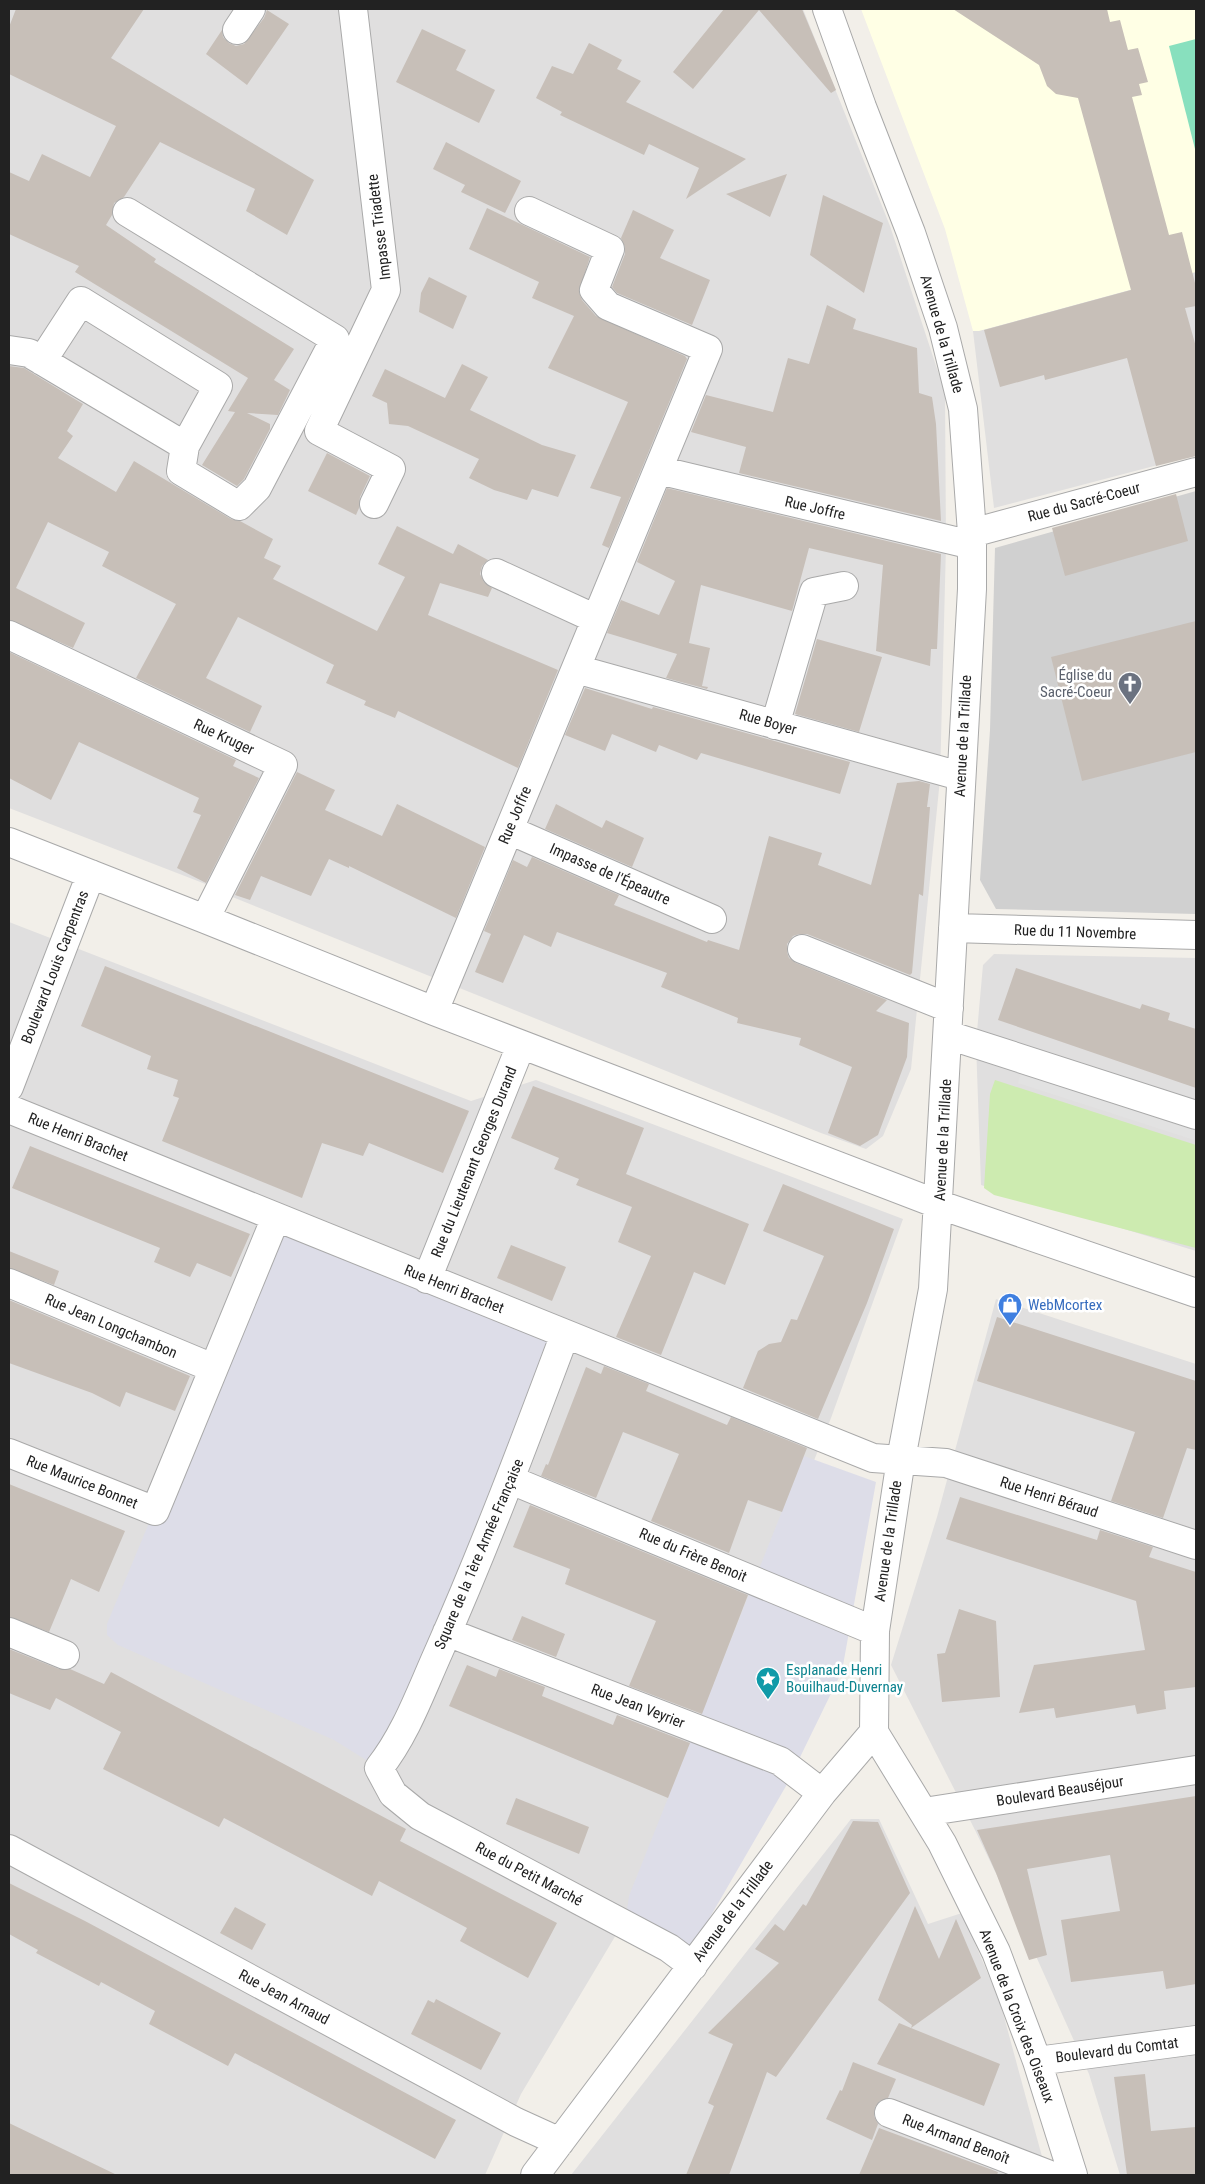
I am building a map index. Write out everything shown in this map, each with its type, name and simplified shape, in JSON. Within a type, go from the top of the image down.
[{"type":"street","name":"Impasse Triadette","points":[[353,9],[386,290],[319,431],[392,469],[374,504]]},
{"type":"street","name":"Avenue de la Trillade","points":[[535,2175],[822,1793],[874,1732],[875,1631],[901,1459],[933,1289],[940,1205],[960,776],[972,589],[972,539],[963,409],[943,328],[911,233],[862,108],[827,9]]},
{"type":"street","name":"Rue Joffre","points":[[434,1012],[708,349],[608,306],[594,290],[610,249],[529,210]]},
{"type":"street","points":[[42,361],[81,301],[218,386],[185,446],[181,471],[239,506],[257,488],[335,339],[127,212]]},
{"type":"street","points":[[9,350],[29,353],[185,446]]},
{"type":"street","name":"Rue Joffre","points":[[658,470],[972,539]]},
{"type":"street","name":"Rue du Sacré-Coeur","points":[[972,539],[1196,472]]},
{"type":"street","points":[[496,573],[596,619]]},
{"type":"street","points":[[776,724],[814,592],[844,586]]},
{"type":"street","name":"Rue Kruger","points":[[9,635],[283,765],[205,918]]},
{"type":"street","name":"Rue Boyer","points":[[576,669],[960,776]]},
{"type":"street","name":"Impasse de l'Épeautre","points":[[509,830],[712,919]]},
{"type":"street","points":[[9,842],[205,918],[434,1012],[940,1205],[1196,1293]]},
{"type":"street","name":"Boulevard Louis Carpentras","points":[[9,1087],[91,874]]},
{"type":"street","name":"Rue du 11 Novembre","points":[[953,928],[1196,935]]},
{"type":"street","points":[[802,950],[949,1008]]},
{"type":"street","points":[[948,1035],[1196,1115]]},
{"type":"street","name":"Rue du Lieutenant Georges Durand","points":[[427,1278],[521,1045]]},
{"type":"street","name":"Rue Henri Brachet","points":[[9,1109],[873,1458],[901,1459]]},
{"type":"street","points":[[213,1368],[276,1217]]},
{"type":"street","name":"Rue Jean Longchambon","points":[[9,1283],[213,1368]]},
{"type":"street","name":"Square de la 1ère Armée Française","points":[[379,1768],[396,1747],[447,1632],[511,1480],[565,1334]]},
{"type":"street","name":"Rue Maurice Bonnet","points":[[9,1453],[155,1511],[213,1368]]},
{"type":"street","name":"Rue Henri Béraud","points":[[901,1459],[946,1463],[1196,1545]]},
{"type":"street","name":"Rue du Frère Benoit","points":[[511,1480],[875,1631]]},
{"type":"street","points":[[9,1632],[65,1655]]},
{"type":"street","name":"Rue Jean Veyrier","points":[[447,1632],[780,1761],[822,1793]]},
{"type":"street","name":"Avenue de la Croix des Oiseaux","points":[[874,1732],[942,1843],[996,1952],[1037,2061],[1074,2175]]},
{"type":"street","name":"Rue du Petit Marché","points":[[379,1768],[393,1794],[420,1816],[669,1948],[693,1966]]},
{"type":"street","name":"Boulevard Beauséjour","points":[[924,1812],[1196,1770]]},
{"type":"street","name":"Rue Jean Arnaud","points":[[9,1849],[508,2117],[560,2142]]},
{"type":"street","name":"Boulevard du Comtat","points":[[1037,2061],[1196,2040]]},
{"type":"street","name":"Rue Armand Benoît","points":[[889,2113],[1050,2175]]},
{"type":"shaded area","points":[[9,9],[803,9],[890,226],[945,393],[946,545],[940,779],[911,1069],[883,1136],[866,1149],[821,1133],[225,894],[208,885],[9,808]]},
{"type":"shaded area","points":[[861,9],[1196,9],[1196,272],[979,331],[973,331],[945,229]]},
{"type":"shaded area","points":[[1196,271],[1196,455],[994,508],[973,331]]},
{"type":"shaded area","name":"Église du Sacré-Coeur","points":[[1196,491],[1196,914],[996,909],[980,880],[990,730],[995,548]]},
{"type":"shaded area","points":[[9,922],[471,1101],[536,1080],[903,1219],[831,1418],[641,1893],[521,2094],[485,2175],[9,2175]]},
{"type":"shaded area","points":[[994,954],[1196,958],[1196,1251],[981,1185],[976,1043],[983,965]]},
{"type":"shaded area","points":[[1022,1070],[1196,1126],[1194,1140],[1018,1083]]},
{"type":"shaded area","points":[[276,1217],[565,1334],[379,1768],[334,1740],[118,1645],[107,1635],[107,1624]]},
{"type":"shaded area","points":[[996,1299],[1196,1364],[1196,2175],[1120,2175],[1089,2074],[1035,1954],[974,1828],[891,1665],[937,1517]]},
{"type":"shaded area","name":"Esplanade Henri Bouilhaud-Duvernay","points":[[804,1456],[876,1482],[842,1671],[786,1786],[691,1950],[627,1910],[629,1896]]},
{"type":"shaded area","points":[[851,1819],[879,1819],[928,1924],[962,1913],[1000,2002],[1047,2175],[571,2175]]},
{"type":"green space","points":[[1196,39],[1196,153],[1169,46]]},
{"type":"green space","points":[[995,1080],[1196,1145],[1196,1248],[994,1195],[984,1188],[990,1094]]},
{"type":"building","points":[[16,9],[144,9],[111,58],[314,180],[287,235],[246,211],[255,189],[160,142],[124,197],[114,203],[112,215],[106,225],[156,259],[154,262],[294,349],[274,380],[290,390],[278,415],[247,413],[270,424],[270,429],[244,479],[237,486],[202,465],[235,412],[228,411],[248,378],[75,272],[79,266],[9,234],[9,172],[29,181],[42,154],[90,177],[116,126],[9,74],[9,27]]},
{"type":"building","points":[[724,9],[802,9],[836,90],[831,93],[759,10],[693,89],[673,72]]},
{"type":"building","points":[[953,9],[1107,9],[1110,22],[1120,20],[1128,50],[1138,48],[1148,82],[1139,84],[1142,95],[1132,97],[1169,235],[1182,232],[1196,287],[1196,306],[1185,308],[1196,347],[1196,456],[1156,466],[1127,358],[1045,380],[1044,375],[1000,387],[984,330],[1131,290],[1078,98],[1056,94],[1047,86],[1039,65]]},
{"type":"building","points":[[267,10],[289,24],[247,85],[206,54],[222,30],[223,37],[229,43],[236,46],[244,44],[264,18]]},
{"type":"building","points":[[422,29],[466,50],[456,70],[495,90],[479,123],[396,82]]},
{"type":"building","points":[[589,43],[622,60],[617,69],[641,81],[626,102],[746,159],[686,199],[699,168],[649,144],[644,155],[560,115],[562,112],[536,98],[552,66],[573,74]]},
{"type":"building","points":[[446,142],[521,181],[505,213],[461,192],[465,185],[433,169]]},
{"type":"building","points":[[787,174],[770,217],[726,194]]},
{"type":"building","points":[[823,195],[883,223],[864,293],[810,255]]},
{"type":"building","points":[[487,208],[590,257],[579,292],[582,300],[596,316],[685,356],[687,359],[609,548],[602,545],[621,497],[590,488],[628,402],[548,368],[574,316],[532,298],[539,282],[469,249]]},
{"type":"building","points":[[633,210],[674,230],[660,258],[710,280],[692,325],[617,293],[612,287],[625,254],[625,247],[621,238]]},
{"type":"building","points":[[429,277],[467,296],[453,329],[419,312],[421,293]]},
{"type":"building","points":[[827,305],[856,319],[853,329],[917,348],[919,393],[932,397],[936,424],[941,521],[739,473],[746,447],[691,432],[706,395],[773,412],[788,358],[809,364]]},
{"type":"building","points":[[462,364],[488,377],[470,410],[542,445],[576,455],[558,497],[532,489],[527,500],[494,490],[469,478],[479,459],[408,426],[389,424],[387,403],[372,396],[385,369],[445,398]]},
{"type":"building","points":[[9,366],[24,368],[83,404],[67,431],[73,436],[58,458],[116,492],[134,461],[231,519],[240,521],[273,539],[264,558],[281,566],[273,579],[377,631],[405,577],[378,564],[397,526],[453,554],[458,544],[488,560],[482,566],[480,574],[484,582],[492,588],[488,597],[440,583],[428,615],[558,670],[518,768],[398,711],[395,718],[364,705],[366,701],[326,683],[334,665],[238,617],[206,678],[262,706],[250,732],[136,678],[176,604],[102,566],[109,552],[48,522],[16,588],[85,623],[73,648],[9,620]]},
{"type":"building","points":[[327,453],[370,476],[360,497],[356,515],[308,491]]},
{"type":"building","points":[[667,488],[941,554],[937,649],[931,649],[930,666],[876,651],[883,565],[809,548],[792,611],[701,585],[689,643],[710,648],[702,686],[708,687],[707,689],[666,678],[677,654],[607,633],[621,600],[659,615],[675,581],[637,562]]},
{"type":"building","points":[[1176,494],[1188,541],[1065,576],[1052,528]]},
{"type":"building","name":"Église du Sacré-Coeur","points":[[1196,621],[1196,752],[1082,781],[1051,657]]},
{"type":"building","points":[[817,639],[882,657],[859,732],[795,714]]},
{"type":"building","points":[[9,652],[236,760],[233,766],[259,778],[206,883],[177,868],[201,815],[193,812],[199,798],[79,742],[51,800],[9,778]]},
{"type":"building","points":[[585,688],[652,709],[653,707],[850,762],[840,794],[701,753],[697,760],[659,745],[656,752],[612,734],[605,751],[565,735]]},
{"type":"building","points":[[297,772],[335,790],[325,810],[382,836],[397,804],[485,847],[456,918],[349,866],[349,868],[329,859],[311,896],[261,876],[250,900],[235,895]]},
{"type":"building","points":[[919,781],[930,784],[927,807],[930,807],[923,896],[919,894],[912,973],[910,975],[807,934],[793,936],[787,944],[789,958],[796,963],[887,1000],[876,1011],[909,1023],[907,1057],[878,1135],[860,1146],[828,1133],[852,1067],[799,1045],[801,1038],[737,1023],[738,1018],[661,987],[667,973],[557,932],[551,947],[524,935],[503,983],[475,972],[491,934],[484,931],[513,860],[527,867],[532,857],[619,895],[614,905],[707,942],[708,940],[739,950],[769,836],[822,853],[818,865],[871,885],[897,783]]},
{"type":"building","points":[[556,804],[602,828],[606,820],[644,838],[632,867],[545,829]]},
{"type":"building","points":[[105,966],[469,1111],[443,1173],[369,1143],[363,1156],[322,1143],[302,1198],[162,1141],[179,1098],[173,1096],[178,1080],[147,1069],[151,1056],[81,1026]]},
{"type":"building","points":[[1016,968],[1140,1009],[1142,1004],[1170,1013],[1168,1020],[1196,1029],[1196,1088],[998,1020]]},
{"type":"building","points":[[533,1086],[644,1128],[626,1174],[749,1224],[725,1285],[694,1272],[661,1355],[616,1337],[651,1256],[618,1242],[632,1207],[576,1185],[579,1179],[554,1169],[559,1158],[511,1138]]},
{"type":"building","points":[[30,1146],[250,1234],[231,1277],[197,1263],[190,1277],[154,1262],[160,1248],[12,1188]]},
{"type":"building","points":[[783,1184],[894,1229],[867,1303],[818,1419],[743,1388],[758,1351],[769,1344],[781,1342],[791,1319],[797,1320],[824,1256],[763,1231]]},
{"type":"building","points":[[511,1245],[566,1267],[552,1301],[497,1278]]},
{"type":"building","points":[[9,1251],[59,1271],[54,1285],[9,1268]]},
{"type":"building","points":[[9,1300],[190,1376],[175,1411],[126,1392],[120,1407],[92,1393],[9,1363]]},
{"type":"building","points":[[997,1317],[1196,1381],[1196,1450],[1187,1448],[1163,1518],[1111,1501],[1135,1432],[977,1381]]},
{"type":"building","points":[[604,1366],[649,1384],[646,1391],[727,1425],[731,1417],[807,1448],[782,1512],[748,1500],[729,1553],[651,1521],[679,1454],[623,1432],[596,1498],[541,1476],[546,1464],[548,1465],[586,1367],[601,1374]]},
{"type":"building","points":[[9,1484],[125,1531],[99,1592],[71,1579],[49,1632],[9,1617]]},
{"type":"building","points":[[960,1497],[1097,1540],[1100,1530],[1153,1547],[1149,1557],[1196,1572],[1196,1687],[1164,1691],[1166,1709],[1137,1714],[1135,1705],[1056,1718],[1054,1708],[1019,1713],[1034,1665],[1145,1650],[1136,1601],[946,1539]]},
{"type":"building","points":[[530,1505],[748,1595],[702,1714],[629,1686],[656,1621],[565,1584],[570,1569],[513,1547]]},
{"type":"building","points":[[959,1609],[996,1621],[1000,1697],[942,1702],[937,1654],[945,1653]]},
{"type":"building","points":[[522,1616],[565,1634],[556,1657],[512,1640]]},
{"type":"building","points":[[9,1649],[59,1669],[70,1669],[104,1684],[111,1672],[406,1829],[400,1841],[557,1923],[528,1978],[460,1941],[467,1928],[379,1881],[372,1896],[224,1818],[219,1827],[103,1769],[121,1732],[56,1698],[50,1710],[9,1693]]},
{"type":"building","points":[[467,1665],[496,1677],[499,1669],[545,1687],[542,1696],[613,1725],[617,1715],[690,1743],[668,1798],[449,1706]]},
{"type":"building","points":[[1196,1796],[1196,1984],[1166,1989],[1163,1971],[1071,1982],[1061,1920],[1120,1911],[1110,1855],[1027,1869],[1047,1955],[1029,1960],[996,1873],[977,1830]]},
{"type":"building","points":[[516,1798],[589,1827],[579,1854],[506,1824]]},
{"type":"building","points":[[853,1821],[878,1822],[910,1893],[776,2077],[767,2072],[729,2175],[686,2175],[714,2106],[708,2103],[733,2044],[708,2033],[779,1963],[755,1949],[775,1924],[784,1931],[803,1904],[806,1906]]},
{"type":"building","points":[[9,1883],[85,1921],[456,2120],[435,2159],[235,2053],[228,2066],[149,2024],[155,2011],[101,1982],[99,1986],[36,1953],[38,1950],[9,1934]]},
{"type":"building","points":[[915,1906],[939,1959],[956,1919],[981,1978],[911,2028],[912,2025],[878,2000]]},
{"type":"building","points":[[235,1907],[266,1924],[252,1950],[220,1933]]},
{"type":"building","points":[[436,1999],[501,2033],[481,2070],[411,2034],[428,2000],[434,2003]]},
{"type":"building","points":[[899,2023],[1000,2064],[984,2106],[877,2064]]},
{"type":"building","points":[[853,2062],[896,2079],[888,2098],[880,2101],[875,2107],[874,2116],[878,2124],[872,2140],[826,2119],[840,2090],[842,2091]]},
{"type":"building","points":[[1145,2074],[1151,2131],[1196,2127],[1196,2175],[1127,2175],[1114,2077]]},
{"type":"building","points":[[9,2123],[117,2175],[9,2175]]},
{"type":"building","points":[[879,2128],[998,2172],[997,2175],[859,2175]]},
{"type":"place","name":"Église du Sacré-Coeur","points":[[1130,705]]},
{"type":"place","name":"WebMcortex","points":[[1010,1326]]},
{"type":"place","name":"Esplanade Henri Bouilhaud-Duvernay","points":[[768,1700]]}]
